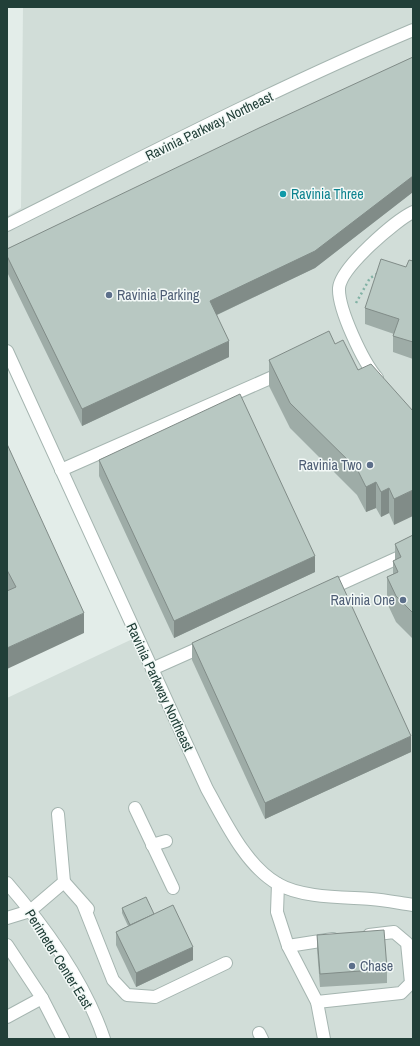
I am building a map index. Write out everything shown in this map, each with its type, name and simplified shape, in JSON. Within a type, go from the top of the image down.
[{"type":"street","name":"Ravinia Parkway Northeast","points":[[7,225],[374,46],[413,30]]},
{"type":"street","points":[[384,385],[371,370],[348,322],[339,288],[346,271],[363,252],[413,212]]},
{"type":"street","name":"Ravinia Parkway Northeast","points":[[7,351],[207,789],[233,836],[260,868],[278,884],[311,894],[380,900],[413,905]]},
{"type":"street","points":[[61,470],[298,366]]},
{"type":"street","points":[[319,594],[413,551]]},
{"type":"street","points":[[152,669],[217,639]]},
{"type":"street","points":[[135,808],[173,888]]},
{"type":"street","points":[[58,814],[64,882],[94,915]]},
{"type":"street","points":[[152,845],[166,841]]},
{"type":"street","points":[[7,918],[30,910],[64,882]]},
{"type":"street","name":"Perimeter Center East","points":[[7,883],[30,910],[79,986],[98,1022],[104,1039]]},
{"type":"street","points":[[278,884],[278,912],[288,946],[317,1002],[324,1039]]},
{"type":"street","points":[[83,904],[113,980],[127,995],[155,997],[226,963]]},
{"type":"street","points":[[317,1002],[401,993],[411,983],[407,943],[394,932],[358,936]]},
{"type":"street","points":[[288,946],[343,938]]},
{"type":"street","points":[[7,945],[42,998],[63,1039]]},
{"type":"street","points":[[7,1018],[42,998]]},
{"type":"path","points":[[348,322],[370,278],[383,270]]},
{"type":"shaded area","points":[[23,7],[413,7],[413,1039],[7,1039],[7,698],[141,635],[7,357],[7,216],[21,208]]},
{"type":"building","points":[[413,57],[413,176],[315,251],[210,301],[229,341],[82,409],[7,256],[7,249],[259,128]]},
{"type":"building","points":[[381,259],[406,267],[409,260],[413,261],[413,342],[393,336],[399,319],[365,308]]},
{"type":"building","name":"Ravinia Two","points":[[329,331],[335,344],[343,340],[358,370],[371,364],[413,411],[413,490],[394,499],[389,488],[381,492],[376,482],[366,487],[357,469],[290,403],[269,360]]},
{"type":"building","points":[[240,394],[315,556],[174,621],[99,460]]},
{"type":"building","points":[[7,444],[84,613],[7,648],[7,591],[16,587],[7,570]]},
{"type":"building","points":[[413,535],[413,613],[396,596],[387,577],[398,572],[393,561],[401,557],[395,544]]},
{"type":"building","points":[[338,576],[411,736],[265,803],[192,643]]},
{"type":"building","points":[[146,897],[154,914],[130,925],[122,908]]},
{"type":"building","points":[[173,905],[193,947],[136,973],[116,932]]},
{"type":"building","name":"Chase","points":[[384,930],[387,969],[320,974],[317,935]]},
{"type":"place","name":"Ravinia Three","points":[[283,194]]},
{"type":"place","name":"Ravinia Parking","points":[[109,295]]},
{"type":"place","name":"Ravinia Two","points":[[370,465]]},
{"type":"place","name":"Ravinia One","points":[[403,600]]},
{"type":"place","name":"Chase","points":[[352,966]]}]
